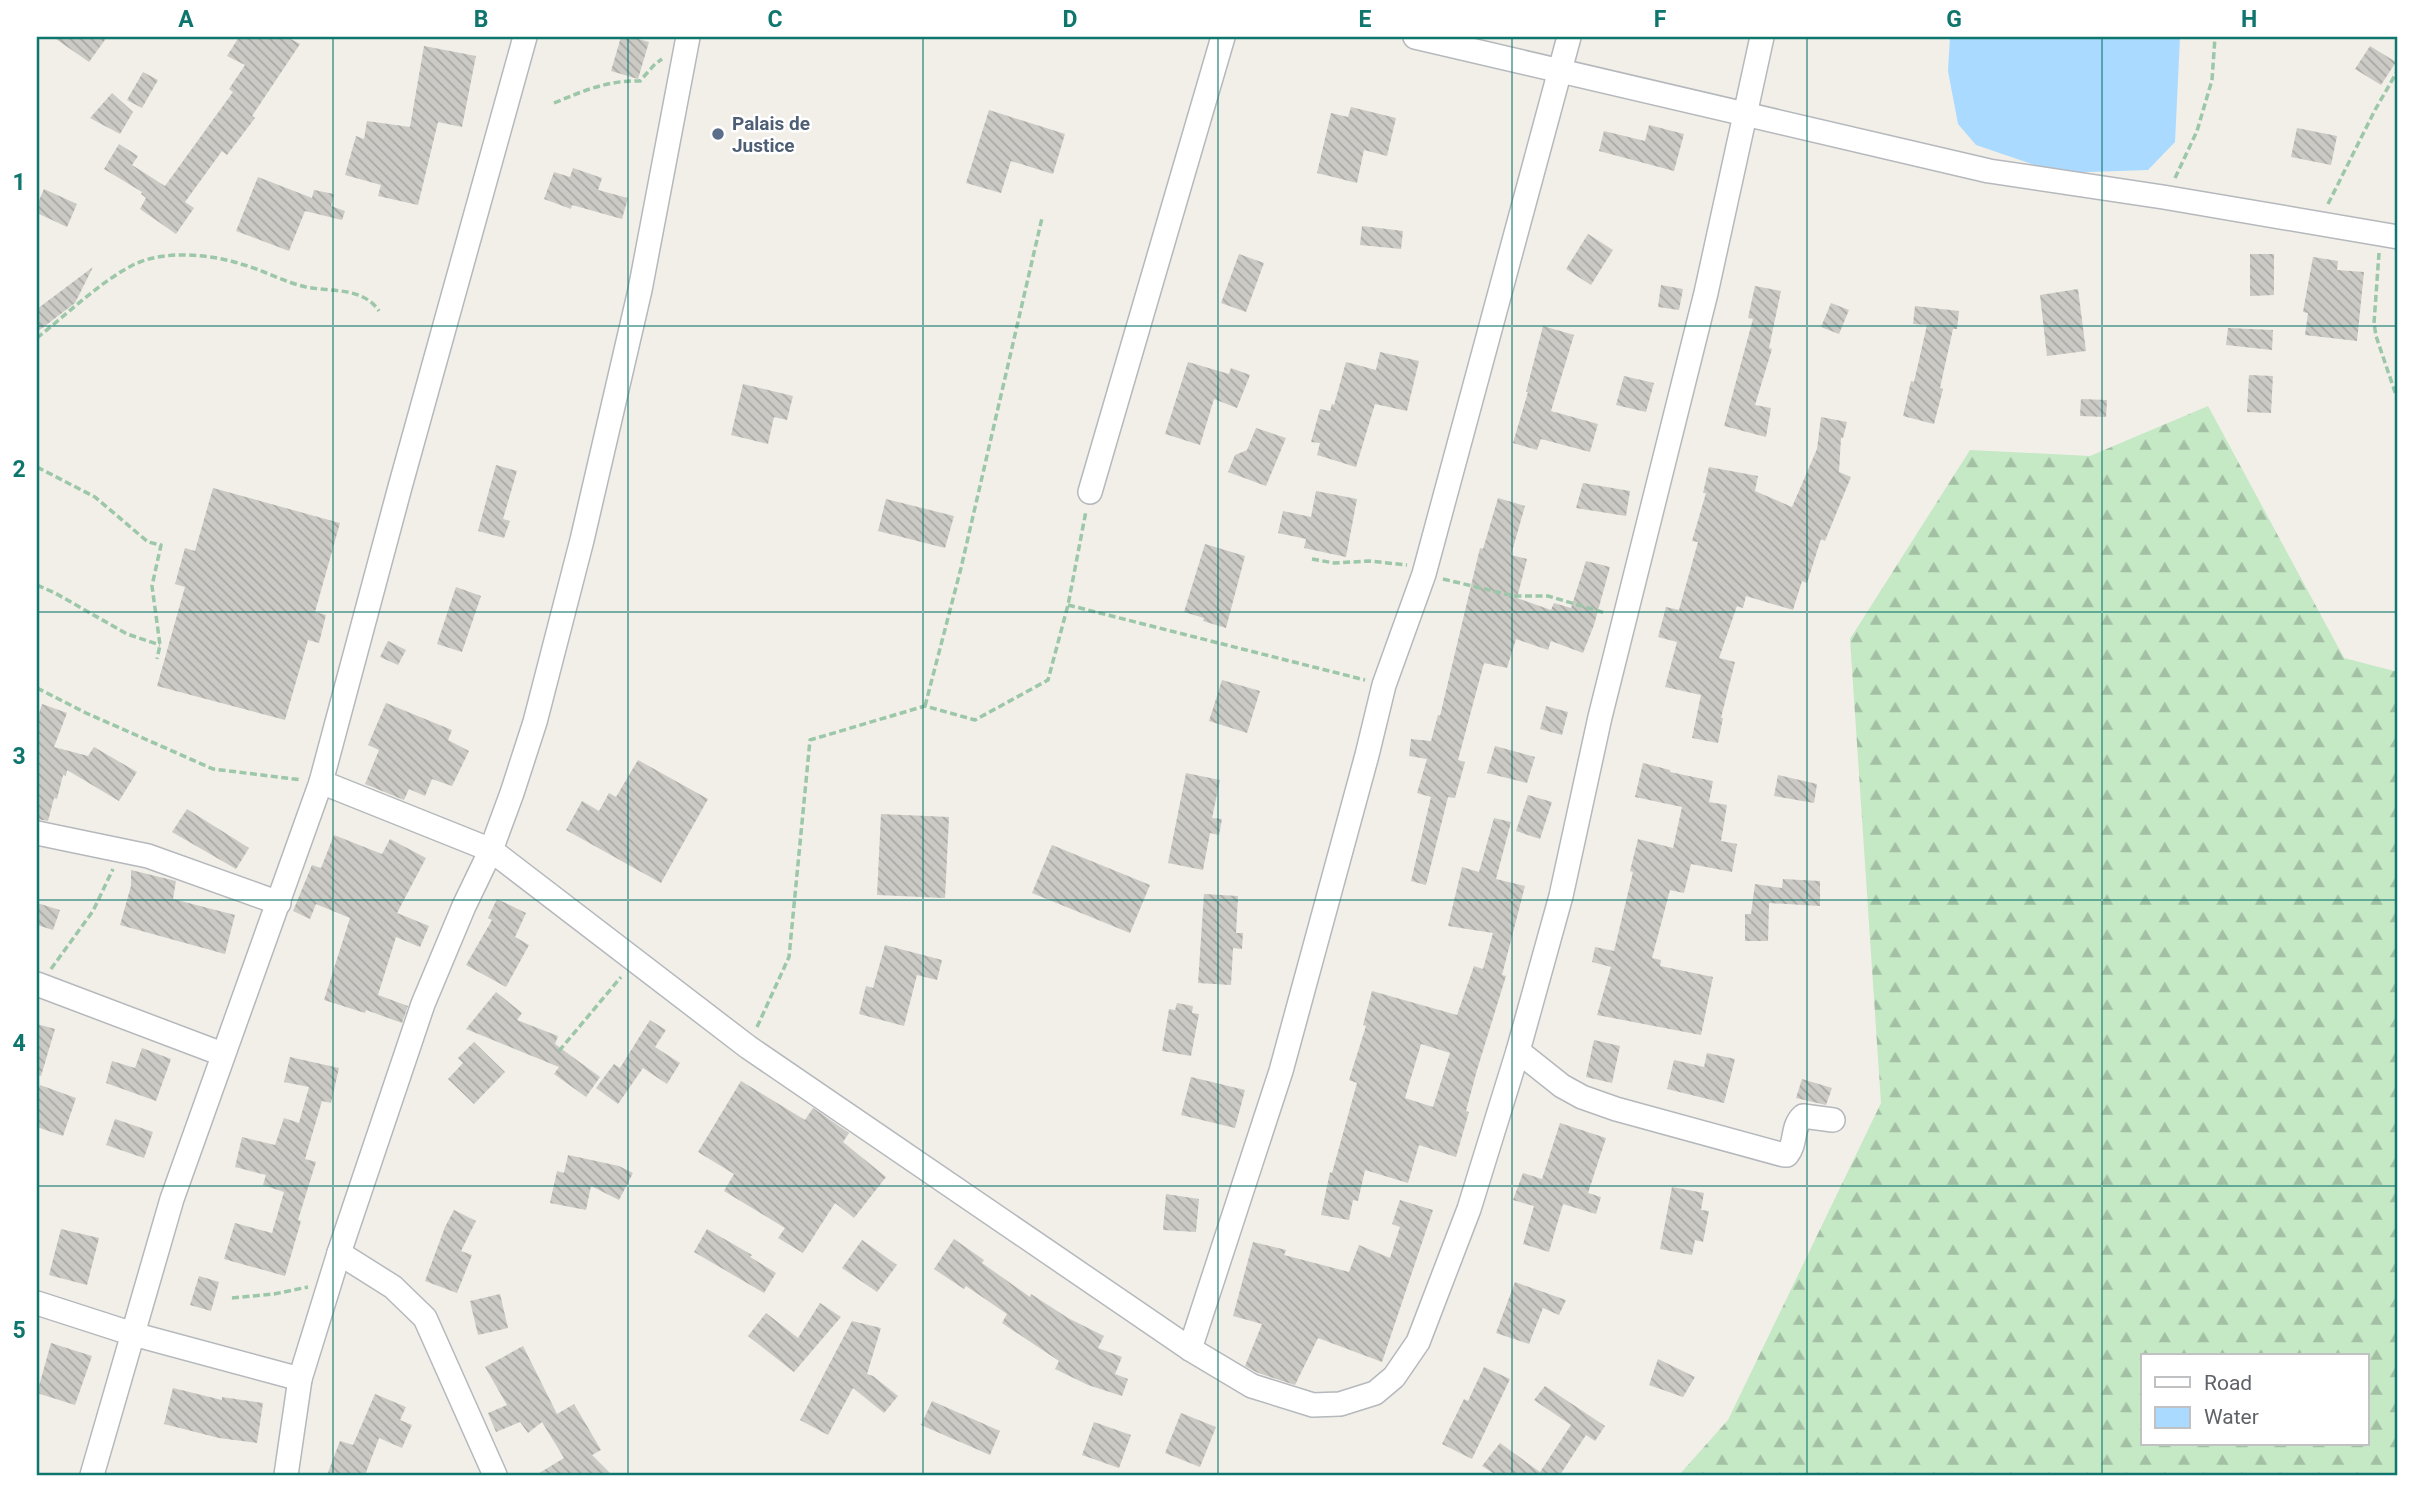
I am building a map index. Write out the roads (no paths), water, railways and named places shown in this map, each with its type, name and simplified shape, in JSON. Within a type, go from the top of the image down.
[{"type":"street","points":[[92,1475],[172,1199],[321,782],[525,37]]},
{"type":"street","points":[[1090,492],[1223,37]]},
{"type":"street","points":[[1415,37],[1989,171],[2390,235]]},
{"type":"street","points":[[1190,1349],[1281,1071],[1384,685],[1424,574],[1569,37]]},
{"type":"street","points":[[321,782],[491,850],[748,1047],[1190,1349],[1252,1386],[1313,1405],[1340,1404],[1375,1393],[1394,1377],[1418,1342],[1469,1209],[1518,1051],[1561,896],[1624,619],[1706,293],[1762,37]]},
{"type":"street","points":[[286,1475],[300,1379],[339,1253],[423,1004],[459,917],[491,850],[535,722],[582,540],[640,290],[687,42]]},
{"type":"street","points":[[37,833],[122,850],[176,865],[279,903]]},
{"type":"street","points":[[38,985],[222,1054]]},
{"type":"street","points":[[1518,1051],[1562,1086],[1582,1097],[1616,1109],[1784,1155],[1792,1149],[1797,1123],[1803,1116],[1833,1121]]},
{"type":"street","points":[[339,1253],[393,1287],[425,1318],[495,1475]]},
{"type":"street","points":[[37,1304],[133,1334],[300,1379]]},
{"type":"water","points":[[1950,37],[2180,37],[2175,142],[2148,170],[2058,173],[1976,145],[1958,124],[1948,71]]},
{"type":"place","name":"Palais de Justice","points":[[718,134]]}]
